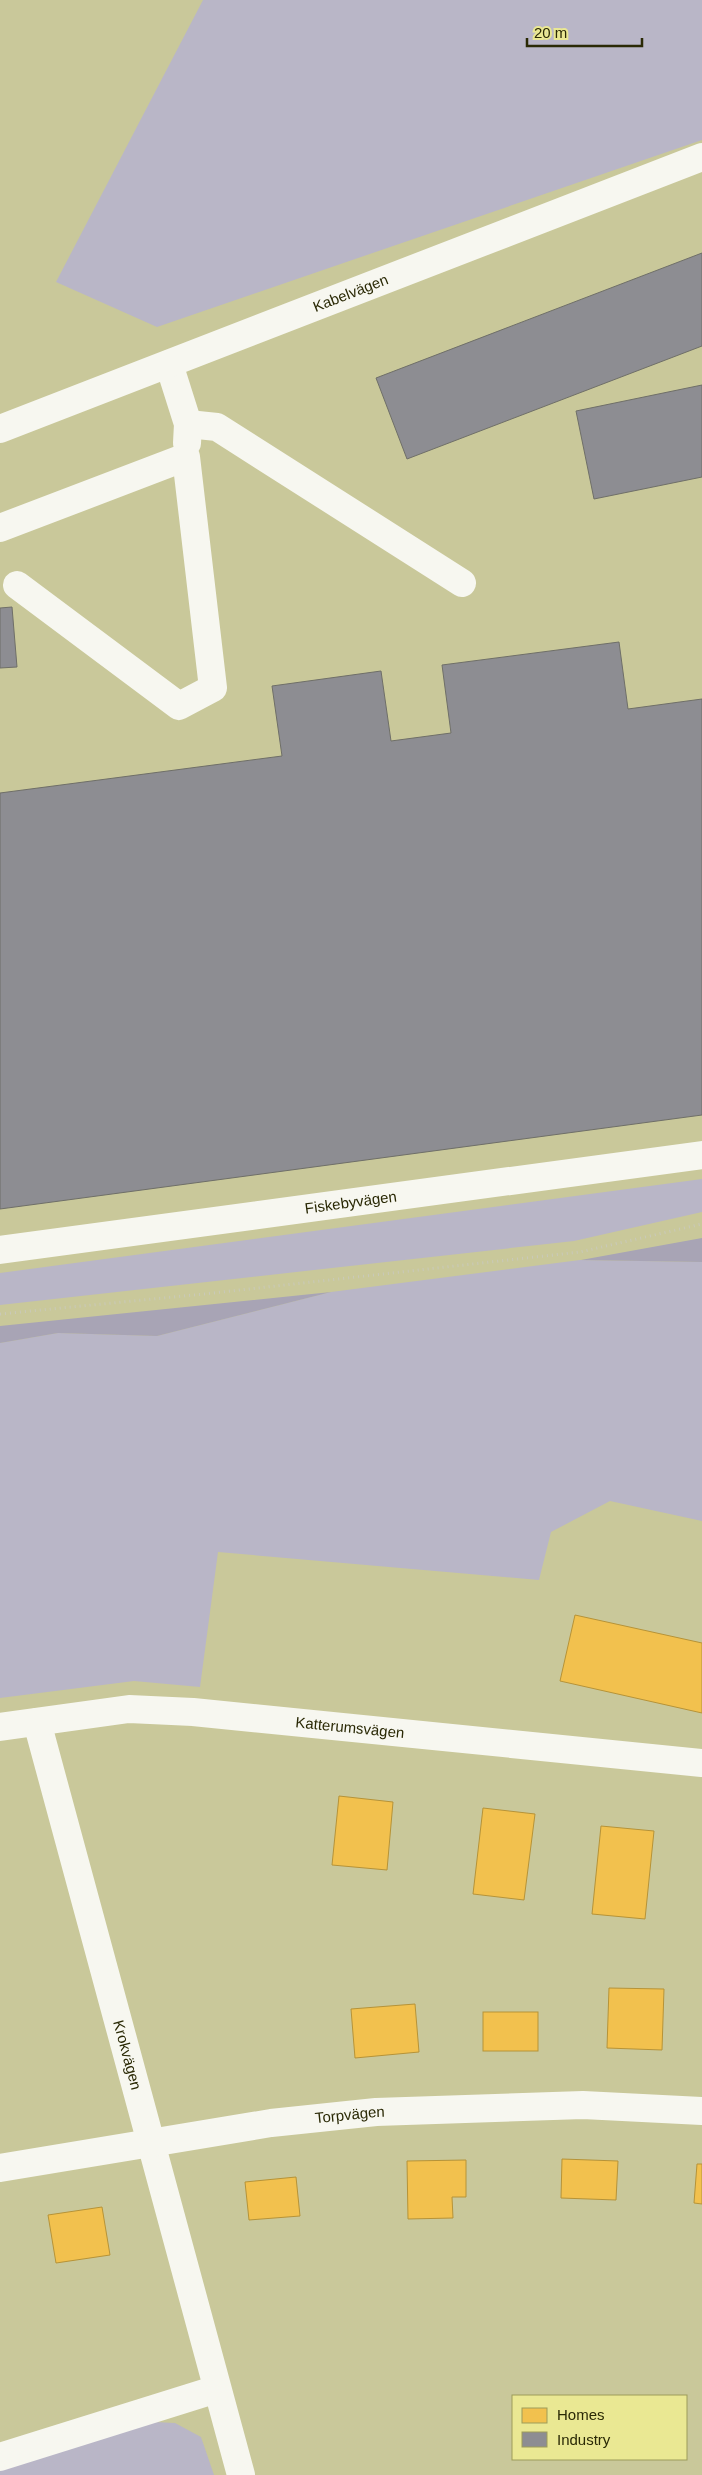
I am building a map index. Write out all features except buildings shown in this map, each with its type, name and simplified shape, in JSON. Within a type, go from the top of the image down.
[{"type":"street","name":"Kabelvägen","points":[[0,430],[702,157]]},
{"type":"street","points":[[17,585],[179,706],[213,688],[186,457],[188,424],[169,364]]},
{"type":"street","points":[[188,424],[217,427],[462,583]]},
{"type":"street","points":[[0,528],[186,457]]},
{"type":"street","name":"Fiskebyvägen","points":[[0,1250],[702,1155]]},
{"type":"street","name":"Katterumsvägen","points":[[0,1727],[129,1709],[193,1712],[702,1763]]},
{"type":"street","name":"Krokvägen","points":[[37,1722],[241,2475]]},
{"type":"street","name":"Torpvägen","points":[[0,2168],[271,2123],[376,2112],[583,2105],[702,2111]]},
{"type":"street","points":[[0,2457],[217,2389]]},
{"type":"path","points":[[0,1314],[204,1294],[580,1252],[702,1224]]},
{"type":"shaded area","points":[[203,0],[702,0],[702,140],[157,327],[56,282]]},
{"type":"shaded area","points":[[702,1179],[702,1212],[574,1241],[0,1305],[0,1273]]},
{"type":"shaded area","points":[[702,1238],[702,1262],[581,1260]]},
{"type":"shaded area","points":[[580,1260],[702,1262],[702,1521],[610,1501],[551,1532],[539,1580],[218,1552],[200,1687],[134,1681],[0,1698],[0,1343],[58,1333],[157,1336],[331,1292]]},
{"type":"shaded area","points":[[331,1292],[157,1336],[58,1333],[0,1343],[0,1326]]},
{"type":"shaded area","points":[[154,2422],[175,2423],[201,2437],[214,2475],[0,2475],[0,2465]]}]
